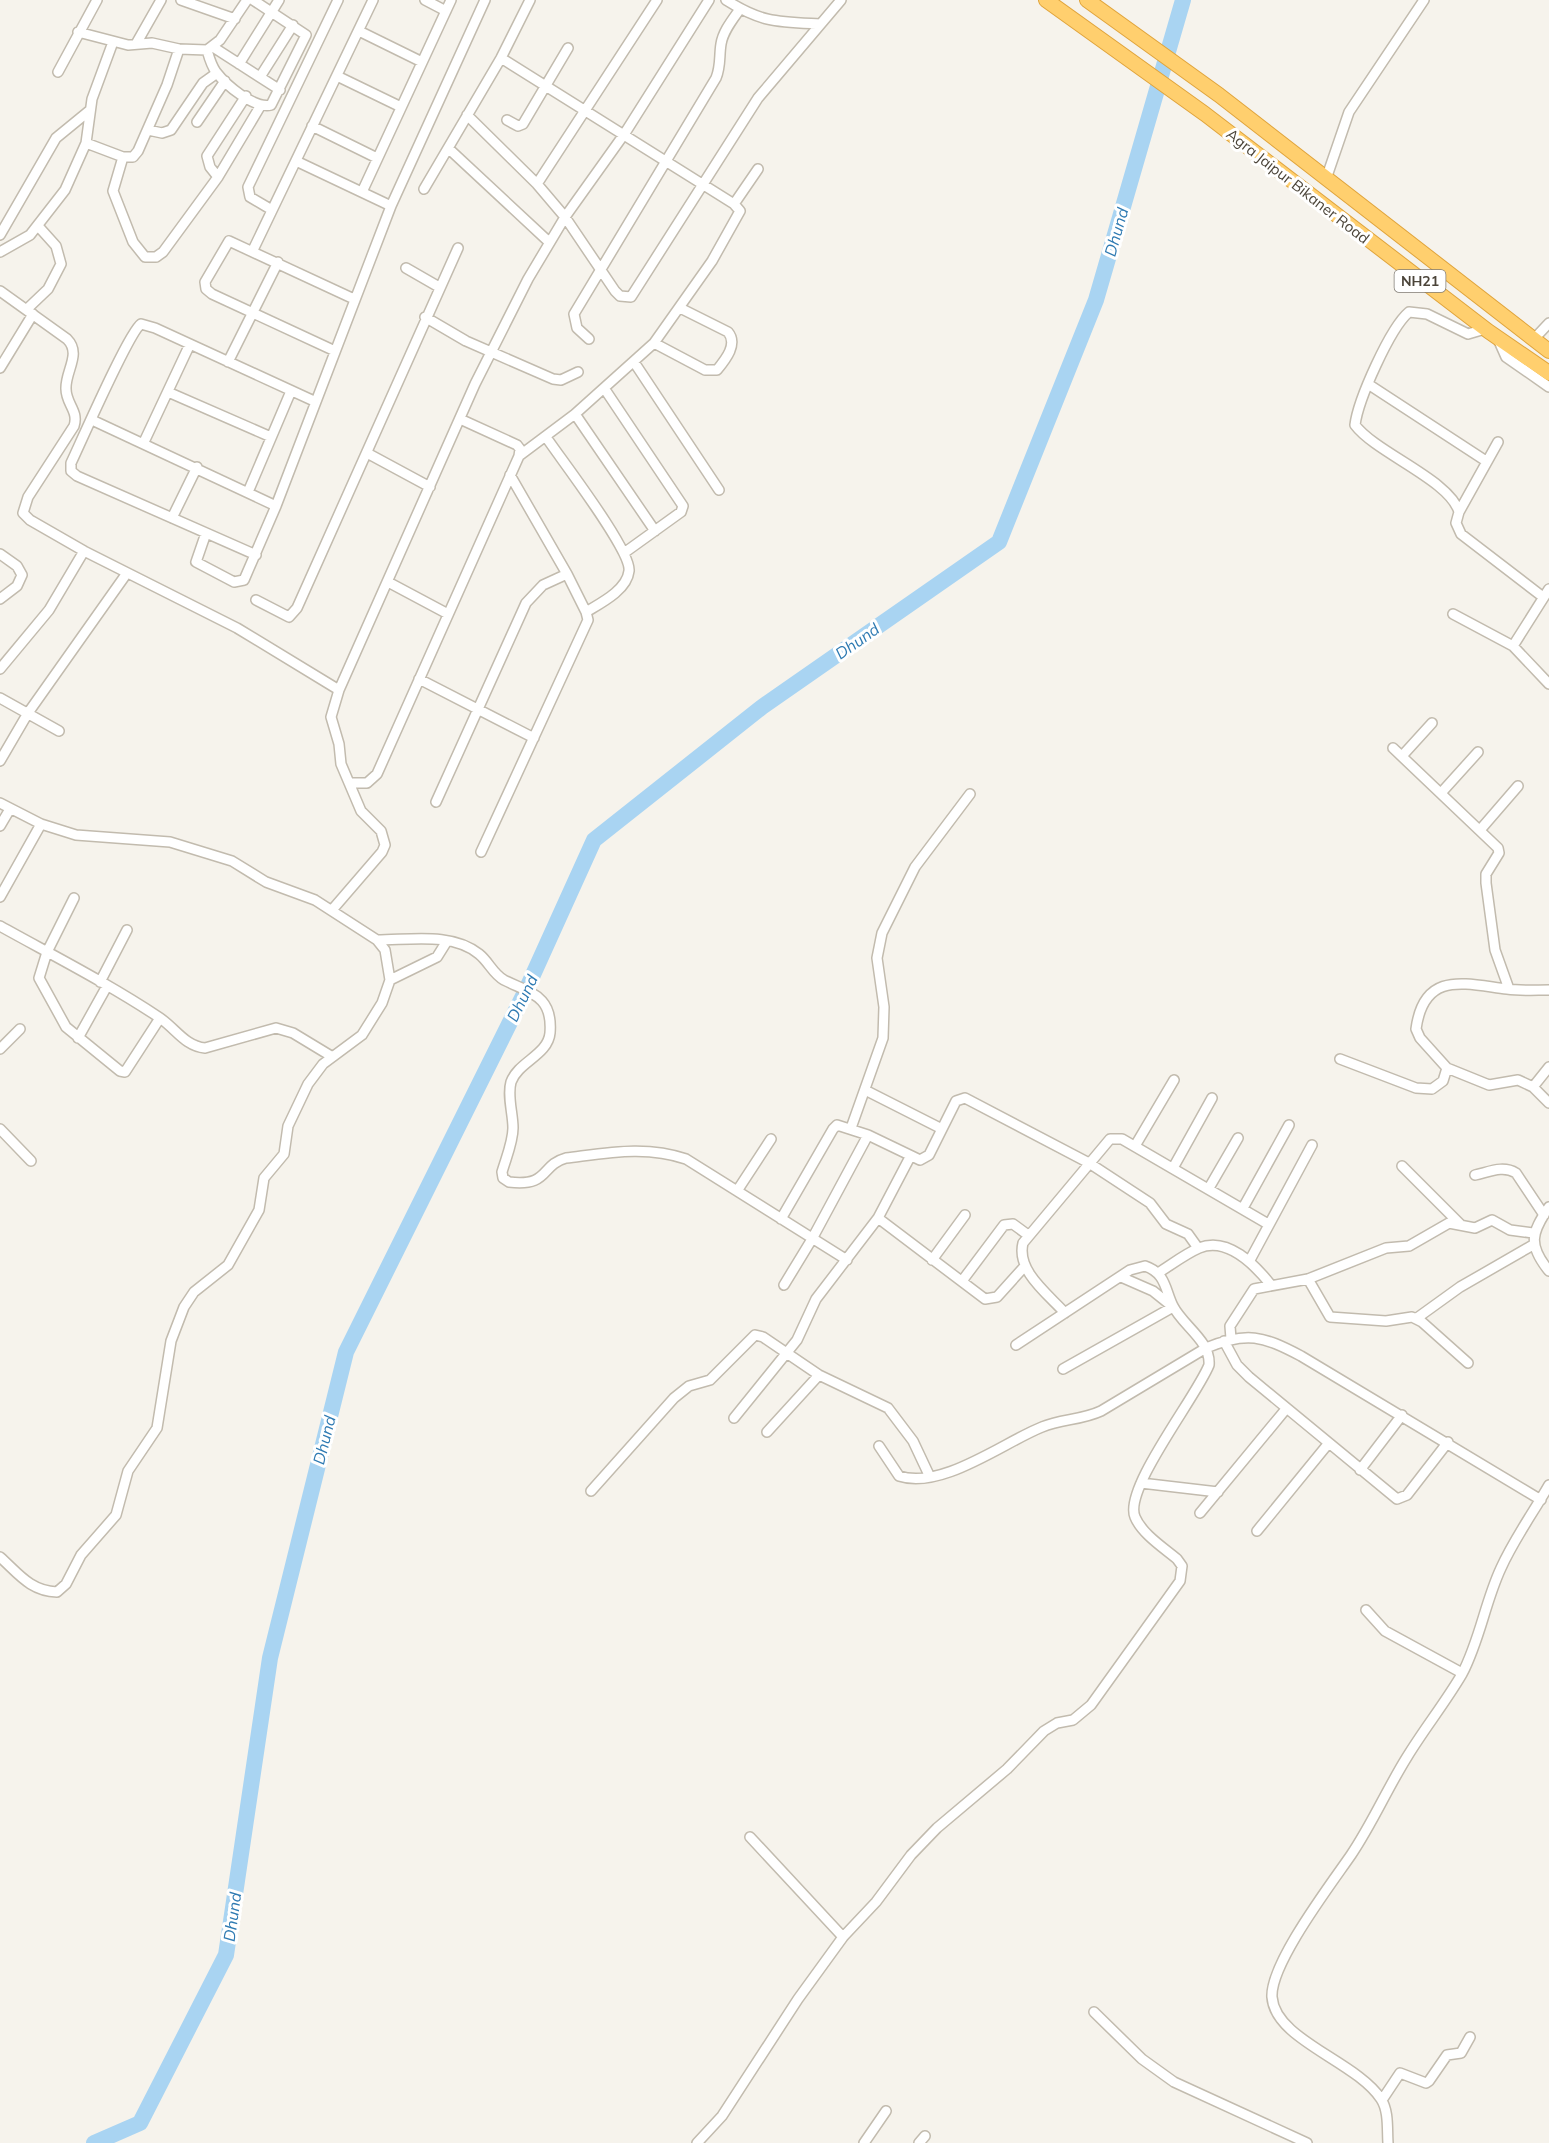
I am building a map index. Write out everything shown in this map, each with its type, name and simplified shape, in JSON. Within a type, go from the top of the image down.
[{"type":"highway","name":"Agra Jaipur Bikaner Road","points":[[1046,0],[1205,114],[1498,339],[1549,373]]},
{"type":"highway","name":"Agra Jaipur Bikaner Road","points":[[1087,0],[1219,95],[1549,351]]},
{"type":"street","points":[[58,72],[97,0]]},
{"type":"street","points":[[136,44],[161,0]]},
{"type":"street","points":[[181,0],[195,3],[235,19]]},
{"type":"street","points":[[210,49],[248,0]]},
{"type":"street","points":[[210,49],[217,73],[225,81],[261,105],[271,105],[306,34],[253,0]]},
{"type":"street","points":[[239,63],[279,0]]},
{"type":"street","points":[[272,210],[250,197],[248,188],[338,0]]},
{"type":"street","points":[[253,250],[373,0]]},
{"type":"street","points":[[425,0],[446,11]]},
{"type":"street","points":[[362,192],[451,0]]},
{"type":"street","points":[[206,533],[196,562],[234,582],[244,580],[276,506],[314,401],[391,206],[485,0]]},
{"type":"street","points":[[424,189],[501,58],[530,0]]},
{"type":"street","points":[[537,184],[587,111],[657,0]]},
{"type":"street","points":[[332,910],[382,852],[385,845],[381,831],[361,811],[341,764],[339,744],[331,717],[339,690],[491,351],[549,242],[625,133],[710,0]]},
{"type":"street","points":[[726,0],[740,9],[771,22],[820,24]]},
{"type":"street","points":[[468,115],[537,184],[565,216],[620,296],[631,297],[758,98],[841,0]]},
{"type":"street","points":[[1326,179],[1349,112],[1424,0]]},
{"type":"street","points":[[589,339],[573,322],[574,314],[665,159],[716,78],[720,67],[724,34],[740,9]]},
{"type":"street","points":[[260,77],[293,25]]},
{"type":"street","points":[[359,30],[422,62]]},
{"type":"street","points":[[78,32],[113,42],[163,44],[179,49],[210,49],[239,63],[280,90]]},
{"type":"street","points":[[0,252],[18,243],[38,226],[66,190],[86,143],[89,111],[113,42]]},
{"type":"street","points":[[507,120],[518,126],[523,124],[568,48]]},
{"type":"street","points":[[86,143],[123,157],[133,157],[148,130],[179,49]]},
{"type":"street","points":[[501,58],[625,133],[739,208],[738,216],[680,308],[654,343],[575,414],[519,456]]},
{"type":"street","points":[[148,130],[162,134],[171,130],[203,83],[217,73]]},
{"type":"street","points":[[337,76],[401,107]]},
{"type":"street","points":[[197,122],[225,81]]},
{"type":"street","points":[[218,177],[210,166],[207,156],[246,96]]},
{"type":"street","points":[[123,157],[112,191],[135,247],[151,259],[163,252],[218,177],[261,105]]},
{"type":"street","points":[[0,235],[56,138],[89,111]]},
{"type":"street","points":[[312,126],[377,158]]},
{"type":"street","points":[[448,148],[549,242]]},
{"type":"street","points":[[296,161],[391,206]]},
{"type":"street","points":[[734,204],[758,169]]},
{"type":"street","points":[[0,368],[30,312],[48,289],[61,264],[61,255],[56,246],[38,226]]},
{"type":"street","points":[[335,351],[212,294],[206,289],[205,282],[229,241],[253,250],[354,299]]},
{"type":"street","points":[[256,600],[283,615],[289,617],[293,615],[367,453],[425,317],[458,248]]},
{"type":"street","points":[[228,362],[278,262]]},
{"type":"street","points":[[406,268],[439,287]]},
{"type":"street","points":[[0,291],[73,345],[75,351],[66,393],[76,419],[28,497],[23,513],[30,520],[84,551],[237,628],[339,690]]},
{"type":"street","points":[[654,343],[705,370],[717,370],[721,365],[733,344],[728,332],[680,308]]},
{"type":"street","points":[[1459,512],[1456,505],[1441,489],[1362,434],[1354,425],[1356,411],[1368,384],[1409,312],[1427,314],[1468,334],[1485,329]]},
{"type":"street","points":[[425,317],[466,341],[553,379],[561,380],[578,372]]},
{"type":"street","points":[[1549,323],[1533,340],[1549,346]]},
{"type":"street","points":[[256,555],[77,476],[71,471],[71,463],[137,327],[147,325],[314,401]]},
{"type":"street","points":[[1498,339],[1506,357],[1549,387]]},
{"type":"street","points":[[144,442],[190,344]]},
{"type":"street","points":[[634,362],[719,490]]},
{"type":"street","points":[[1368,384],[1486,461]]},
{"type":"street","points":[[604,388],[683,506],[681,512],[624,553]]},
{"type":"street","points":[[248,492],[291,391]]},
{"type":"street","points":[[168,392],[271,437]]},
{"type":"street","points":[[575,414],[655,531]]},
{"type":"street","points":[[349,783],[367,783],[377,774],[519,456],[520,449],[516,445],[460,418]]},
{"type":"street","points":[[92,420],[144,442],[276,506]]},
{"type":"street","points":[[546,437],[624,553],[629,572],[625,581],[609,597],[586,612]]},
{"type":"street","points":[[1498,442],[1459,512],[1456,524],[1461,534],[1546,593],[1513,646]]},
{"type":"street","points":[[367,453],[430,487]]},
{"type":"street","points":[[172,518],[197,467]]},
{"type":"street","points":[[481,852],[586,627],[586,612],[567,574],[510,475]]},
{"type":"street","points":[[0,669],[49,610],[84,551]]},
{"type":"street","points":[[0,554],[17,566],[22,575],[17,586],[0,599]]},
{"type":"street","points":[[0,761],[28,713],[127,573]]},
{"type":"street","points":[[436,802],[526,603],[543,585],[567,574]]},
{"type":"street","points":[[388,582],[448,614]]},
{"type":"street","points":[[1453,614],[1513,646],[1549,684]]},
{"type":"street","points":[[419,679],[534,738]]},
{"type":"street","points":[[0,698],[59,731]]},
{"type":"street","points":[[1402,756],[1432,723]]},
{"type":"street","points":[[1393,748],[1498,848],[1499,853],[1486,874],[1486,883],[1495,950],[1509,989]]},
{"type":"street","points":[[1441,793],[1478,752]]},
{"type":"street","points":[[1480,830],[1518,786]]},
{"type":"street","points":[[851,1128],[866,1090],[882,1038],[884,1006],[877,958],[880,940],[915,867],[955,817],[970,794]]},
{"type":"street","points":[[0,803],[41,824],[76,835],[185,844],[232,861],[266,882],[303,894],[377,940],[389,961],[390,980],[370,1026],[362,1035],[331,1056],[308,1084],[288,1126],[284,1154],[264,1178],[259,1209],[228,1265],[194,1292],[183,1307],[171,1341],[157,1428],[128,1471],[120,1507],[111,1524],[81,1555],[66,1584],[57,1592],[48,1592],[23,1580],[0,1557]]},
{"type":"street","points":[[0,826],[10,809]]},
{"type":"street","points":[[0,897],[41,824]]},
{"type":"street","points":[[74,898],[47,952],[40,972],[41,985],[60,1020],[78,1038],[120,1071],[126,1072],[160,1018]]},
{"type":"street","points":[[0,926],[160,1018],[189,1044],[205,1048],[276,1028],[293,1033],[331,1056]]},
{"type":"street","points":[[78,1038],[128,930]]},
{"type":"street","points":[[377,940],[447,940],[471,949],[479,954],[497,975],[535,993],[546,1011],[550,1032],[549,1040],[519,1071],[511,1083],[513,1134],[502,1172],[503,1178],[508,1182],[518,1184],[537,1180],[545,1176],[557,1160],[566,1158],[630,1150],[660,1151],[686,1159],[847,1260]]},
{"type":"street","points":[[390,980],[437,957],[447,940]]},
{"type":"street","points":[[1549,990],[1509,989],[1452,982],[1431,995],[1422,1009],[1416,1029],[1420,1038],[1447,1068],[1489,1085],[1518,1080],[1533,1087],[1549,1103]]},
{"type":"street","points":[[0,1049],[20,1029]]},
{"type":"street","points":[[1340,1059],[1425,1090],[1438,1086],[1447,1075],[1447,1068]]},
{"type":"street","points":[[1533,1087],[1549,1067]]},
{"type":"street","points":[[1136,1146],[1174,1080]]},
{"type":"street","points":[[866,1090],[942,1129]]},
{"type":"street","points":[[781,1219],[837,1125],[868,1135],[910,1157],[926,1159],[956,1101],[965,1098],[1089,1163],[1150,1203],[1166,1224],[1188,1234],[1198,1248]]},
{"type":"street","points":[[1173,1168],[1212,1098]]},
{"type":"street","points":[[1243,1208],[1289,1125]]},
{"type":"street","points":[[2,1135],[31,1161]]},
{"type":"street","points":[[784,1285],[812,1239],[868,1135]]},
{"type":"street","points":[[1209,1188],[1238,1138]]},
{"type":"street","points":[[737,1191],[771,1139]]},
{"type":"street","points":[[1065,1313],[1024,1267],[1021,1250],[1028,1235],[1110,1139],[1122,1139],[1136,1146],[1268,1224]]},
{"type":"street","points":[[1250,1260],[1312,1145]]},
{"type":"street","points":[[734,1418],[797,1340],[816,1299],[878,1218],[910,1157]]},
{"type":"street","points":[[1402,1166],[1460,1224]]},
{"type":"street","points":[[1475,1175],[1510,1169],[1516,1173],[1546,1211],[1533,1233],[1533,1245],[1549,1271]]},
{"type":"street","points":[[932,1260],[965,1215]]},
{"type":"street","points":[[878,1218],[985,1299],[992,1299],[1024,1267]]},
{"type":"street","points":[[1448,1442],[1402,1498],[1391,1496],[1286,1409],[1238,1365],[1229,1334],[1254,1289],[1308,1279],[1386,1248],[1417,1243],[1449,1223],[1475,1228],[1492,1220],[1510,1230],[1533,1233]]},
{"type":"street","points":[[962,1281],[1004,1225],[1013,1224],[1028,1235]]},
{"type":"street","points":[[1158,1273],[1198,1248],[1216,1245],[1250,1260],[1271,1285]]},
{"type":"street","points":[[1308,1279],[1326,1312],[1336,1320],[1418,1318],[1460,1287],[1533,1245]]},
{"type":"street","points":[[1016,1345],[1130,1270],[1145,1266],[1158,1273],[1168,1288],[1173,1307]]},
{"type":"street","points":[[697,2143],[722,2116],[798,1999],[843,1937],[937,1828],[1007,1769],[1044,1731],[1057,1723],[1073,1720],[1091,1705],[1180,1581],[1182,1566],[1142,1527],[1132,1511],[1141,1483],[1158,1450],[1205,1373],[1209,1358],[1202,1344],[1173,1307],[1144,1286],[1121,1277]]},
{"type":"street","points":[[1063,1369],[1173,1307]]},
{"type":"street","points":[[1418,1318],[1468,1364]]},
{"type":"street","points":[[879,1446],[899,1476],[908,1479],[966,1465],[1041,1427],[1095,1414],[1202,1344],[1229,1334],[1253,1336],[1277,1344],[1448,1442],[1541,1500]]},
{"type":"street","points":[[591,1491],[674,1398],[689,1386],[710,1380],[748,1339],[755,1335],[763,1337],[819,1375],[888,1408],[913,1441],[929,1475]]},
{"type":"street","points":[[767,1432],[819,1375]]},
{"type":"street","points":[[1200,1513],[1286,1409]]},
{"type":"street","points":[[1360,1470],[1402,1415]]},
{"type":"street","points":[[1257,1531],[1328,1444]]},
{"type":"street","points":[[1141,1483],[1218,1492]]},
{"type":"street","points":[[1388,2143],[1387,2118],[1382,2100],[1345,2065],[1285,2026],[1274,2012],[1272,1994],[1279,1972],[1314,1909],[1366,1832],[1406,1759],[1462,1673],[1476,1642],[1501,1568],[1549,1485]]},
{"type":"street","points":[[1366,1610],[1385,1631],[1462,1673]]},
{"type":"street","points":[[750,1837],[843,1937]]},
{"type":"street","points":[[1094,2012],[1142,2059],[1174,2082],[1307,2143]]},
{"type":"street","points":[[1382,2100],[1400,2073],[1426,2083],[1429,2081],[1447,2055],[1461,2053],[1470,2037]]},
{"type":"street","points":[[864,2143],[886,2112]]},
{"type":"waterway","name":"Dhund","points":[[94,2143],[140,2123],[226,1955],[270,1658],[346,1352],[527,988],[594,840],[762,707],[999,542],[1096,300],[1183,0]]}]
